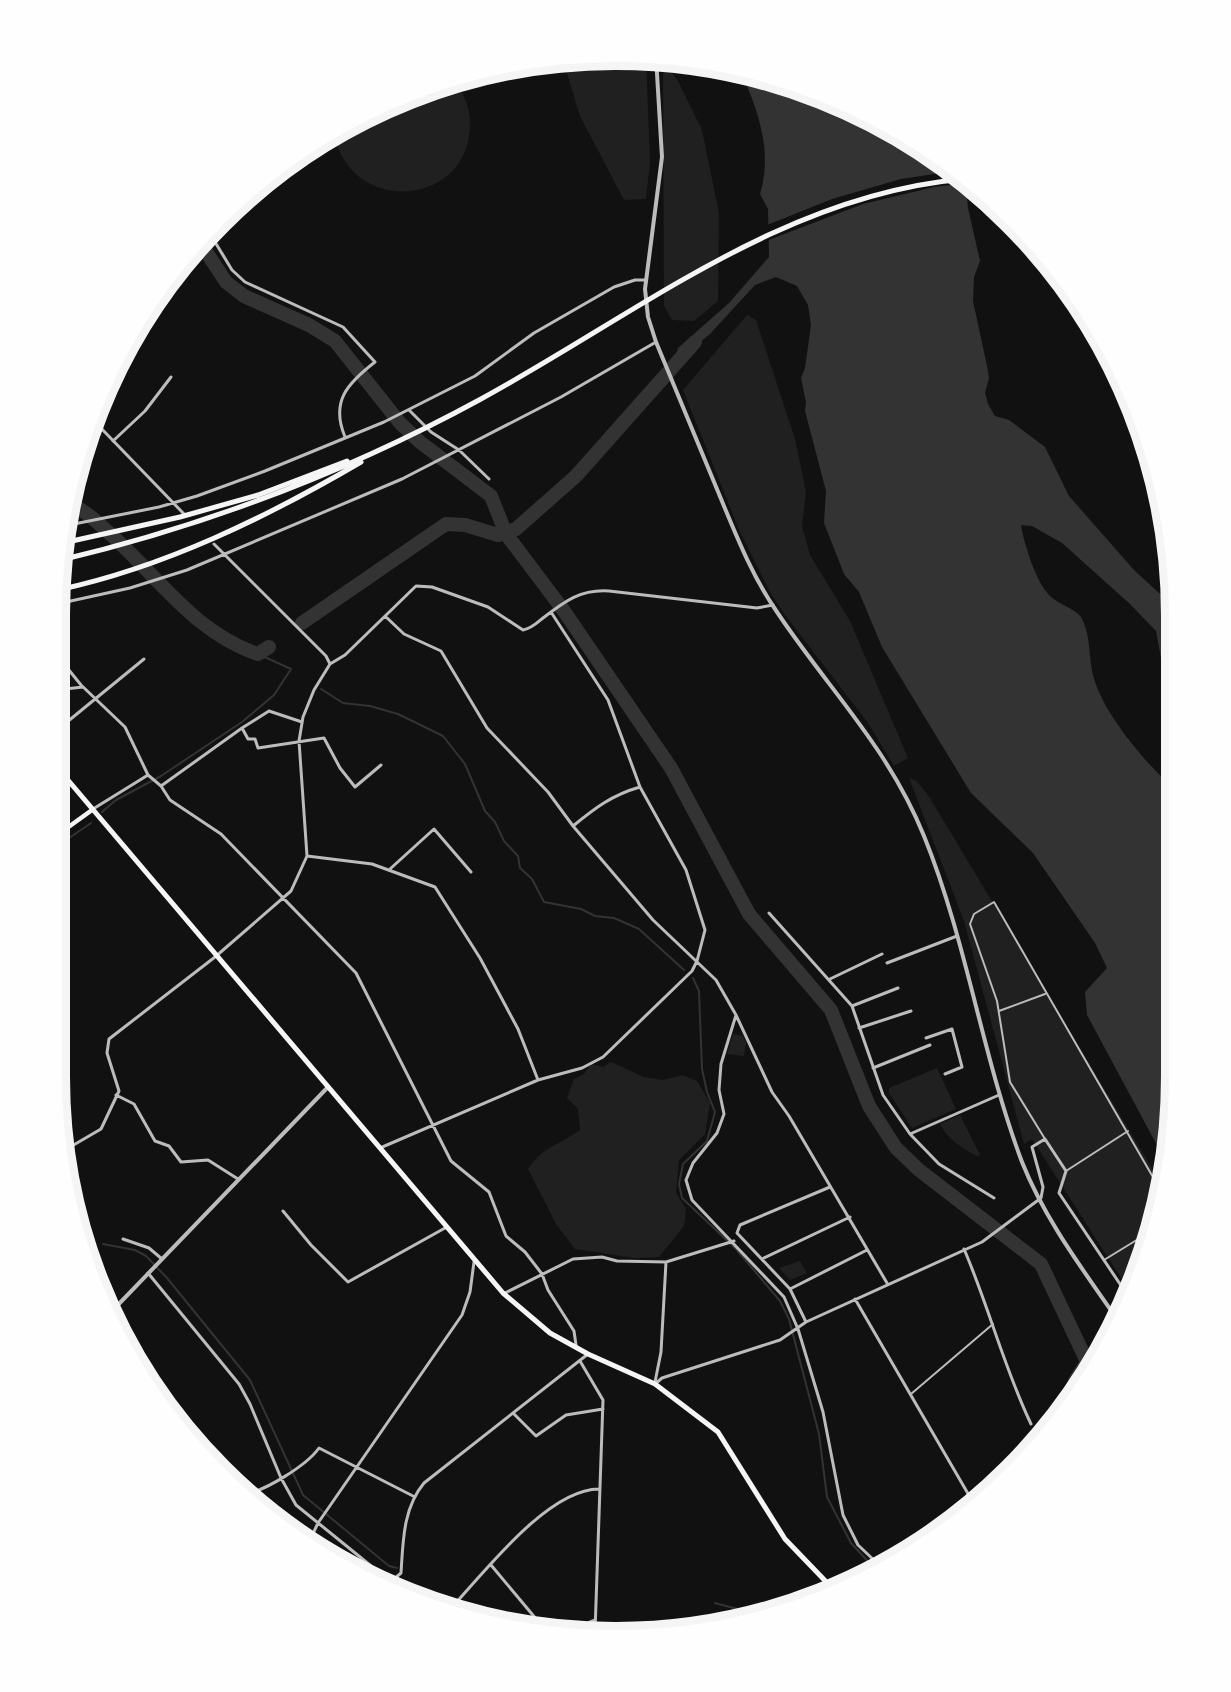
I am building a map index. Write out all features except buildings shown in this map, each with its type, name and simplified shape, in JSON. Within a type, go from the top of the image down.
[{"type":"highway","points":[[69,558],[130,543],[244,506],[380,450],[515,380],[735,250],[809,217],[893,190],[951,181]]},
{"type":"highway","points":[[71,541],[258,495],[380,450]]},
{"type":"highway","points":[[67,588],[204,543],[259,518],[320,486],[380,450]]},
{"type":"highway","points":[[66,778],[474,1262],[504,1293],[550,1333],[575,1348],[655,1384],[718,1432],[785,1539],[828,1583]]},
{"type":"main road","points":[[66,829],[92,810]]},
{"type":"street","points":[[657,68],[662,157],[645,280],[647,309],[656,342],[741,546],[773,605],[878,746],[903,789],[924,836],[958,935],[999,1095],[1024,1165],[1062,1238],[1112,1311]]},
{"type":"street","points":[[214,240],[232,270],[244,282],[347,331],[375,362],[354,377],[345,391],[340,417],[345,437]]},
{"type":"street","points":[[74,524],[174,503],[265,471],[384,422],[475,376],[534,333],[607,290],[635,280],[645,280]]},
{"type":"street","points":[[66,602],[141,585],[224,556],[432,464],[561,397],[656,342]]},
{"type":"street","points":[[113,441],[145,411],[171,377]]},
{"type":"street","points":[[408,409],[431,432],[489,479]]},
{"type":"street","points":[[100,427],[184,514]]},
{"type":"street","points":[[214,544],[326,656],[330,664]]},
{"type":"street","points":[[71,1147],[101,1129],[119,1091],[107,1053],[110,1039],[215,957],[291,891],[307,856],[299,741],[302,722],[314,690],[330,664],[345,655],[416,586],[421,585],[488,607],[523,630],[564,601],[582,593],[597,590],[757,608],[773,605]]},
{"type":"street","points":[[380,1148],[538,1080],[582,1068],[603,1057],[654,1009],[698,961],[705,930],[704,920],[686,870],[640,787],[608,700],[552,611]]},
{"type":"street","points":[[385,616],[404,634],[441,651],[487,728],[548,792],[573,826],[653,920],[716,980],[736,1015],[772,1092],[850,1217],[887,1283]]},
{"type":"street","points":[[66,722],[144,659]]},
{"type":"street","points":[[66,666],[83,687],[125,727],[148,775],[162,786],[170,800],[221,834],[356,973],[451,1161],[489,1192],[506,1236],[525,1252],[542,1274],[548,1290],[574,1331],[575,1348]]},
{"type":"street","points":[[66,689],[83,687]]},
{"type":"street","points":[[162,786],[269,711],[302,722]]},
{"type":"street","points":[[242,728],[248,740],[255,739],[258,747],[324,738],[340,768],[355,787],[381,765]]},
{"type":"street","points":[[92,810],[148,775]]},
{"type":"street","points":[[573,826],[602,802],[640,787]]},
{"type":"street","points":[[390,869],[434,829],[471,872]]},
{"type":"street","points":[[307,856],[390,869],[435,887],[480,958],[507,1009],[538,1080]]},
{"type":"street","points":[[1066,1171],[1010,1082],[999,1011],[970,924],[974,914],[994,902],[1045,994],[1155,1180]]},
{"type":"street","points":[[769,913],[852,1006],[883,1095],[910,1134],[939,1164],[994,1198]]},
{"type":"street","points":[[887,963],[958,935]]},
{"type":"street","points":[[829,979],[882,954]]},
{"type":"street","points":[[852,1006],[898,988]]},
{"type":"street","points":[[999,1011],[1045,994]]},
{"type":"street","points":[[859,1028],[911,1011]]},
{"type":"street","points":[[736,1015],[721,1064],[719,1090],[724,1114],[717,1133],[693,1163],[686,1180],[693,1200],[734,1241],[784,1297],[798,1329],[823,1412],[843,1515],[858,1545],[874,1561]]},
{"type":"street","points":[[926,1038],[952,1029],[962,1067],[945,1074]]},
{"type":"street","points":[[872,1068],[930,1045]]},
{"type":"street","points":[[117,1306],[328,1087]]},
{"type":"street","points":[[116,1095],[134,1104],[155,1142],[169,1146],[181,1162],[208,1160],[240,1180]]},
{"type":"street","points":[[910,1134],[999,1095]]},
{"type":"street","points":[[1123,1288],[1059,1193],[1066,1171],[1128,1131]]},
{"type":"street","points":[[655,1384],[662,1378],[780,1340],[806,1322],[887,1283],[982,1242],[1041,1198],[1043,1187],[1032,1148],[1045,1139]]},
{"type":"street","points":[[806,1322],[790,1289],[737,1233],[740,1225],[830,1187]]},
{"type":"street","points":[[283,1211],[315,1250],[348,1282],[445,1228]]},
{"type":"street","points":[[762,1259],[850,1217]]},
{"type":"street","points":[[1104,1260],[1141,1238]]},
{"type":"street","points":[[123,1239],[148,1248],[163,1260]]},
{"type":"street","points":[[504,1293],[573,1259],[602,1257],[617,1261],[666,1262],[734,1241]]},
{"type":"street","points":[[964,1249],[993,1324],[1014,1388],[1031,1424]]},
{"type":"street","points":[[790,1289],[867,1250]]},
{"type":"street","points":[[313,1535],[318,1523],[358,1469],[462,1315],[472,1283],[474,1262]]},
{"type":"street","points":[[655,1384],[661,1352],[666,1262]]},
{"type":"street","points":[[148,1273],[239,1384],[250,1404],[281,1478],[296,1505],[378,1572]]},
{"type":"street","points":[[855,1299],[970,1497]]},
{"type":"street","points":[[910,1394],[993,1324]]},
{"type":"street","points":[[395,1579],[401,1573],[408,1508],[413,1496],[424,1484],[588,1354]]},
{"type":"street","points":[[580,1361],[603,1400],[595,1625]]},
{"type":"street","points":[[514,1414],[536,1436],[566,1415],[603,1408]]},
{"type":"street","points":[[255,1491],[293,1470],[319,1448],[413,1496]]},
{"type":"street","points":[[457,1602],[546,1509],[585,1489],[599,1489]]},
{"type":"street","points":[[491,1565],[537,1620]]},
{"type":"street","points":[[583,1625],[595,1620]]},
{"type":"shaded area","points":[[646,67],[650,162],[646,199],[624,200],[580,116],[566,69]]},
{"type":"shaded area","points":[[663,68],[669,69],[678,81],[702,130],[719,213],[718,301],[694,321],[672,320],[664,306]]},
{"type":"shaded area","points":[[745,82],[792,95],[826,108],[890,140],[921,159],[966,193],[980,261],[974,277],[973,301],[989,378],[985,393],[988,404],[995,416],[1009,420],[1045,447],[1069,496],[1134,570],[1165,598],[1165,667],[1156,631],[1130,604],[1062,543],[1032,526],[1021,525],[1031,562],[1045,590],[1053,599],[1078,614],[1084,623],[1088,636],[1092,671],[1113,718],[1136,749],[1165,780],[1165,1076],[1160,1150],[1087,1015],[1085,992],[1107,968],[1095,943],[1033,853],[971,793],[882,647],[859,592],[844,574],[824,523],[826,491],[805,411],[806,402],[801,378],[805,368],[811,325],[808,305],[797,286],[776,277],[755,285],[710,334],[685,354],[676,355],[678,348],[729,303],[769,257],[768,209],[760,194],[764,178],[764,147],[753,101]]},
{"type":"shaded area","points":[[460,89],[461,91],[466,101],[470,123],[465,151],[451,172],[431,186],[408,191],[383,189],[361,178],[344,160],[338,142],[341,140],[405,108],[439,95]]},
{"type":"shaded area","points":[[747,315],[756,320],[795,439],[806,492],[802,526],[810,555],[850,621],[908,758],[894,766],[868,723],[770,592],[740,532],[683,390]]},
{"type":"shaded area","points":[[909,778],[917,781],[930,798],[1156,1174],[1146,1219],[1124,1283],[1032,1139],[1024,1144],[964,921]]},
{"type":"shaded area","points":[[733,1034],[743,1036],[746,1043],[744,1056],[727,1054]]},
{"type":"shaded area","points":[[611,1062],[644,1077],[663,1080],[682,1075],[697,1081],[710,1103],[705,1134],[679,1160],[676,1193],[686,1209],[684,1226],[659,1257],[635,1258],[575,1249],[556,1224],[528,1169],[539,1155],[580,1130],[578,1109],[567,1098],[574,1079],[584,1074],[591,1064],[603,1067]]},
{"type":"shaded area","points":[[937,1068],[956,1109],[912,1128],[889,1093],[889,1088]]},
{"type":"shaded area","points":[[960,1115],[980,1155],[977,1156],[956,1143],[940,1124]]},
{"type":"shaded area","points":[[800,1261],[807,1273],[790,1280],[779,1268]]},
{"type":"pier","points":[[941,173],[956,184],[934,187],[863,204],[766,241],[767,225],[832,199],[901,179]]},
{"type":"waterway","points":[[205,250],[226,282],[244,296],[309,325],[335,341],[400,423],[420,442],[491,496],[506,534],[564,611],[671,768],[749,914],[831,1010],[869,1106],[896,1148],[919,1170],[1041,1264],[1086,1359]]},
{"type":"waterway","points":[[302,623],[446,524],[465,525],[498,535],[516,529],[576,476],[695,342]]},
{"type":"waterway","points":[[77,508],[99,524],[195,618],[214,632],[258,654],[269,647]]},
{"type":"waterway","points":[[102,812],[116,800],[161,776],[242,722],[274,695],[291,669],[258,654]]},
{"type":"waterway","points":[[321,689],[343,703],[370,706],[398,714],[443,736],[465,764],[485,811],[495,822],[504,841],[518,856],[520,868],[532,879],[544,902],[581,909],[595,916],[614,918],[639,929],[684,970]]},
{"type":"waterway","points":[[66,840],[91,823]]},
{"type":"waterway","points":[[693,978],[699,991],[702,1069],[707,1092],[715,1112],[707,1141],[683,1164],[679,1184],[682,1198],[736,1249],[780,1301],[789,1319],[819,1434],[827,1497],[851,1543],[870,1563]]},
{"type":"waterway","points":[[103,1244],[135,1250],[146,1256],[167,1278],[250,1380],[303,1495],[389,1566],[397,1568]]},
{"type":"waterway","points":[[715,1603],[743,1610]]}]
